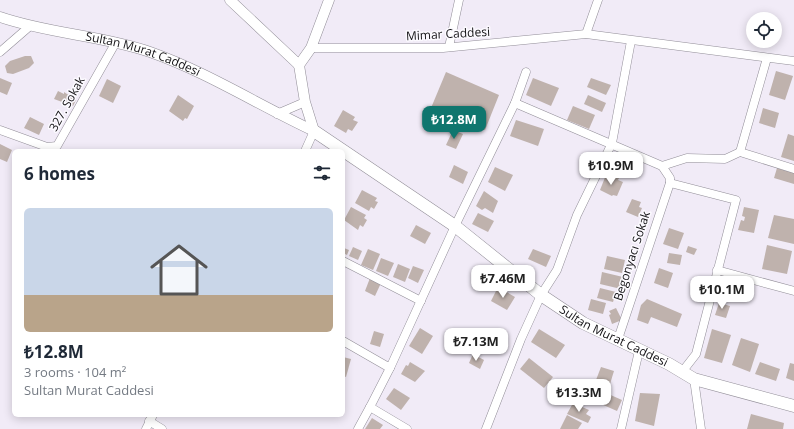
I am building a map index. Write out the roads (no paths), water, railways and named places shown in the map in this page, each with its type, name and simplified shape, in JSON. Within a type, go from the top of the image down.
[{"type":"main road","name":"Sultan Murat Caddesi","points":[[314,131],[341,149]]},
{"type":"main road","name":"Sultan Murat Caddesi","points":[[345,152],[455,226],[541,295],[583,323],[618,339],[694,379],[794,406]]},
{"type":"street","points":[[230,0],[299,65],[305,102],[314,131],[306,149]]},
{"type":"street","points":[[299,65],[311,48],[329,0]]},
{"type":"street","points":[[449,47],[459,0]]},
{"type":"street","points":[[586,34],[598,0]]},
{"type":"street","name":"Sultan Murat Caddesi","points":[[0,17],[30,26],[116,42],[150,52],[183,66],[277,114],[314,131]]},
{"type":"street","points":[[0,52],[30,26]]},
{"type":"street","name":"Mimar Caddesi","points":[[311,48],[449,47],[586,34],[631,41]]},
{"type":"street","points":[[486,429],[521,339],[541,295],[557,270],[577,215],[612,143],[631,41],[767,58],[794,59]]},
{"type":"street","name":"327. Sokak","points":[[0,130],[48,148],[57,146],[116,42]]},
{"type":"street","points":[[740,152],[767,58]]},
{"type":"street","points":[[358,429],[390,368],[455,226],[514,103],[526,72]]},
{"type":"street","points":[[277,114],[305,102]]},
{"type":"street","points":[[514,103],[566,126],[612,143],[662,166],[670,178],[670,183],[736,200],[696,354],[682,372]]},
{"type":"street","points":[[662,166],[687,158],[725,159],[740,152],[794,169]]},
{"type":"street","name":"Begonyacı Sokak","points":[[618,339],[670,183]]},
{"type":"street","points":[[345,262],[421,301]]},
{"type":"street","points":[[717,270],[794,291]]},
{"type":"street","points":[[345,342],[390,368]]},
{"type":"street","points":[[621,429],[640,351]]},
{"type":"street","points":[[694,379],[701,429]]},
{"type":"street","points":[[370,407],[407,429]]},
{"type":"street","points":[[149,422],[162,429]]}]
